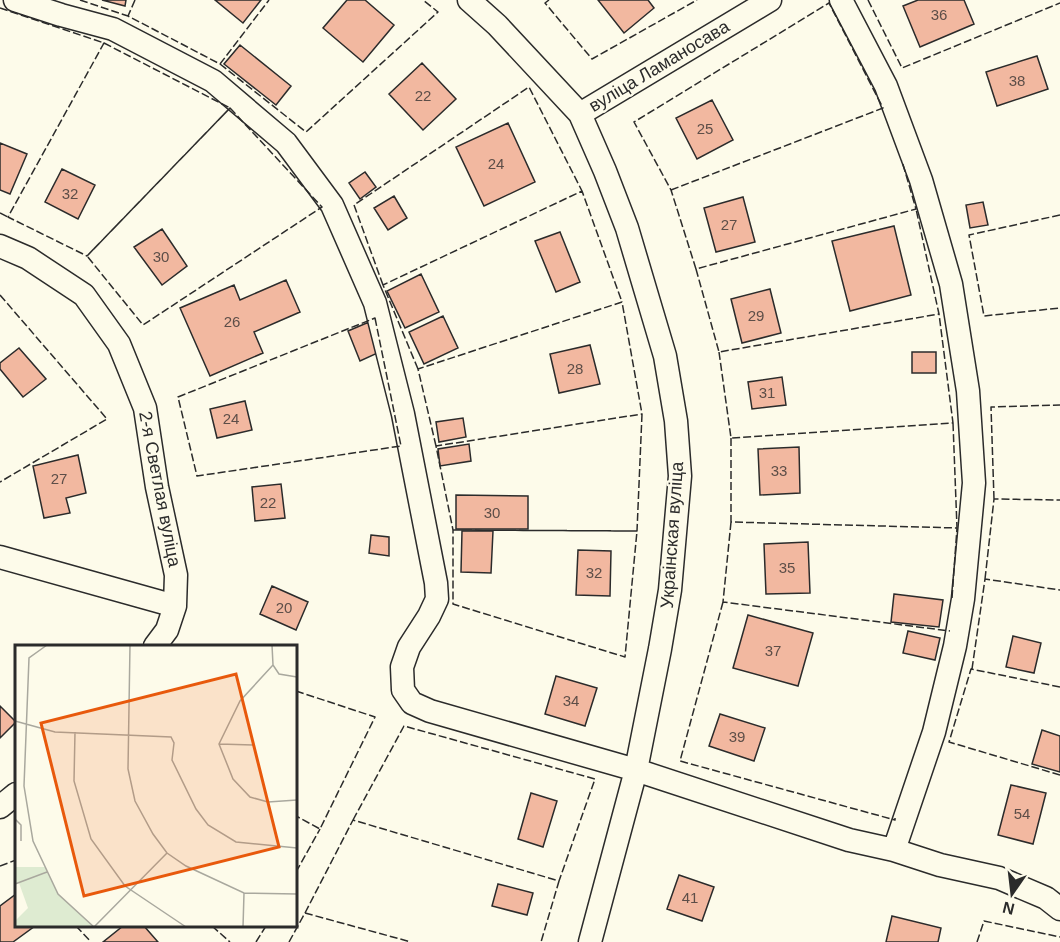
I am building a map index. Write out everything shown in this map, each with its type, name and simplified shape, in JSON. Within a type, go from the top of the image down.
[{"type":"street","points":[[15,0],[112,29],[213,81],[286,143],[332,205],[375,303],[403,414],[436,583],[436,599],[429,616],[409,647],[402,667],[403,690],[412,703],[430,711],[636,770],[849,840],[894,850],[940,865],[999,878],[1046,898],[1060,909]]},
{"type":"street","name":"Украінская вуліца","points":[[470,0],[497,25],[580,114],[627,228],[665,356],[676,421],[680,476],[670,590],[636,770],[590,942]]},
{"type":"street","name":"вуліца Ламаносава","points":[[580,114],[770,0]]},
{"type":"street","points":[[841,0],[886,86],[921,180],[951,284],[969,403],[974,483],[963,599],[955,646],[933,732],[894,850]]},
{"type":"street","name":"2-я Светлая вуліца","points":[[0,246],[28,258],[84,295],[119,344],[145,408],[157,487],[176,575],[175,606],[167,630],[156,645]]},
{"type":"street","points":[[0,557],[175,606]]},
{"type":"street","points":[[0,807],[15,795]]},
{"type":"building","points":[[102,0],[126,0],[125,6]]},
{"type":"building","points":[[215,0],[261,0],[243,23]]},
{"type":"building","points":[[347,0],[365,0],[394,25],[363,62],[323,28]]},
{"type":"building","points":[[598,0],[648,0],[654,8],[624,33]]},
{"type":"building","points":[[918,0],[964,0],[974,24],[920,47],[903,6]]},
{"type":"building","points":[[240,45],[291,86],[276,105],[224,64]]},
{"type":"building","points":[[1037,56],[1048,89],[997,106],[986,72]]},
{"type":"building","points":[[422,63],[456,99],[423,130],[389,94]]},
{"type":"building","points":[[712,100],[733,140],[697,159],[676,118]]},
{"type":"building","points":[[508,123],[535,182],[484,206],[456,147]]},
{"type":"building","points":[[0,143],[27,154],[10,194],[0,190]]},
{"type":"building","points":[[62,169],[95,185],[78,219],[45,202]]},
{"type":"building","points":[[365,172],[376,187],[360,199],[349,183]]},
{"type":"building","points":[[394,196],[407,218],[388,230],[374,208]]},
{"type":"building","points":[[743,197],[755,242],[716,252],[704,208]]},
{"type":"building","points":[[983,202],[988,225],[970,228],[966,205]]},
{"type":"building","points":[[894,226],[911,295],[850,311],[832,241]]},
{"type":"building","points":[[162,229],[187,266],[162,285],[134,247]]},
{"type":"building","points":[[560,232],[580,282],[556,292],[535,241]]},
{"type":"building","points":[[421,274],[439,312],[405,328],[387,291]]},
{"type":"building","points":[[286,280],[300,312],[254,332],[263,353],[210,376],[180,308],[234,285],[240,300]]},
{"type":"building","points":[[770,289],[781,333],[742,343],[731,299]]},
{"type":"building","points":[[443,316],[458,348],[424,364],[409,332]]},
{"type":"building","points":[[369,322],[382,351],[360,361],[348,331]]},
{"type":"building","points":[[590,345],[600,384],[559,393],[550,354]]},
{"type":"building","points":[[19,348],[46,379],[23,397],[0,369],[0,363]]},
{"type":"building","points":[[912,352],[936,352],[936,373],[912,373]]},
{"type":"building","points":[[782,377],[786,405],[752,409],[748,382]]},
{"type":"building","points":[[245,401],[252,430],[217,438],[210,409]]},
{"type":"building","points":[[463,418],[466,437],[439,442],[436,422]]},
{"type":"building","points":[[469,444],[471,461],[440,466],[438,449]]},
{"type":"building","points":[[799,447],[800,493],[760,495],[758,449]]},
{"type":"building","points":[[78,455],[86,493],[66,498],[70,513],[44,518],[33,466]]},
{"type":"building","points":[[281,484],[285,518],[255,521],[252,487]]},
{"type":"building","points":[[456,495],[528,496],[528,529],[456,529]]},
{"type":"building","points":[[462,531],[493,531],[491,573],[461,572]]},
{"type":"building","points":[[371,535],[389,537],[389,556],[369,553]]},
{"type":"building","points":[[808,542],[810,593],[766,594],[764,544]]},
{"type":"building","points":[[578,550],[611,551],[610,596],[576,595]]},
{"type":"building","points":[[272,586],[308,602],[296,630],[260,614]]},
{"type":"building","points":[[894,594],[943,600],[939,627],[891,622]]},
{"type":"building","points":[[748,615],[813,633],[798,686],[733,668]]},
{"type":"building","points":[[908,631],[940,638],[935,660],[903,653]]},
{"type":"building","points":[[1013,636],[1041,643],[1034,673],[1006,667]]},
{"type":"building","points":[[556,676],[597,688],[585,726],[545,714]]},
{"type":"building","points":[[0,706],[15,723],[0,738]]},
{"type":"building","points":[[720,714],[765,728],[754,761],[709,746]]},
{"type":"building","points":[[1042,730],[1060,736],[1060,772],[1032,764]]},
{"type":"building","points":[[1011,785],[1046,793],[1033,844],[998,835]]},
{"type":"building","points":[[531,793],[557,801],[543,847],[518,839]]},
{"type":"building","points":[[679,875],[714,887],[702,921],[667,909]]},
{"type":"building","points":[[498,884],[533,893],[527,915],[492,906]]},
{"type":"building","points":[[15,895],[15,927],[34,927],[13,942],[0,942],[0,906]]},
{"type":"building","points":[[892,916],[941,928],[938,942],[886,942]]},
{"type":"building","points":[[122,927],[145,927],[158,942],[103,942]]},
{"type":"fence","points":[[80,0],[128,16],[129,14]]},
{"type":"fence","points":[[135,0],[128,16],[220,64],[269,0]]},
{"type":"fence","points":[[220,64],[306,132],[438,12],[423,0]]},
{"type":"fence","points":[[549,0],[545,3],[592,59],[697,0]]},
{"type":"fence","points":[[868,0],[902,68],[1060,3]]},
{"type":"fence","points":[[671,190],[883,108],[829,3],[634,122],[671,190],[696,269],[916,209],[902,161]]},
{"type":"fence","points":[[0,8],[103,44]]},
{"type":"fence","points":[[104,43],[230,108],[87,256],[8,217],[104,43]]},
{"type":"fence","points":[[383,285],[354,205],[529,87],[582,191]]},
{"type":"fence","points":[[230,108],[322,207],[143,325],[87,256],[230,108]]},
{"type":"fence","points":[[418,369],[383,285],[582,191],[622,302]]},
{"type":"fence","points":[[696,269],[719,352],[939,314],[916,209]]},
{"type":"fence","points":[[0,213],[8,217],[9,215]]},
{"type":"fence","points":[[1060,215],[969,235],[984,316],[1060,308]]},
{"type":"fence","points":[[0,295],[107,419],[0,482]]},
{"type":"fence","points":[[436,446],[418,369],[622,302],[642,414]]},
{"type":"fence","points":[[719,352],[731,438],[953,423],[939,314]]},
{"type":"fence","points":[[375,318],[401,446],[197,476],[178,397],[375,318]]},
{"type":"fence","points":[[994,499],[991,407],[1060,405]]},
{"type":"fence","points":[[642,414],[637,531],[453,530],[436,446],[642,414]]},
{"type":"fence","points":[[731,438],[731,522],[957,528],[953,423]]},
{"type":"fence","points":[[985,579],[994,499],[1060,500]]},
{"type":"fence","points":[[731,522],[723,602],[950,631]]},
{"type":"fence","points":[[952,598],[957,528]]},
{"type":"fence","points":[[453,530],[637,531],[625,657],[453,604],[453,530]]},
{"type":"fence","points":[[972,669],[985,579],[1060,590]]},
{"type":"fence","points":[[723,602],[680,761],[895,820],[895,818]]},
{"type":"fence","points":[[1060,687],[971,669],[949,742],[1060,775]]},
{"type":"fence","points":[[297,691],[375,717],[320,829],[297,817]]},
{"type":"fence","points":[[353,820],[404,726],[595,779],[559,881]]},
{"type":"fence","points":[[305,913],[353,820],[559,881],[541,942]]},
{"type":"fence","points":[[297,870],[320,829]]},
{"type":"fence","points":[[0,866],[15,860]]},
{"type":"fence","points":[[289,942],[305,913],[411,942]]},
{"type":"fence","points":[[977,942],[984,921],[1060,937]]},
{"type":"fence","points":[[77,927],[91,942]]},
{"type":"fence","points":[[213,927],[230,942]]},
{"type":"fence","points":[[256,942],[265,927]]}]
